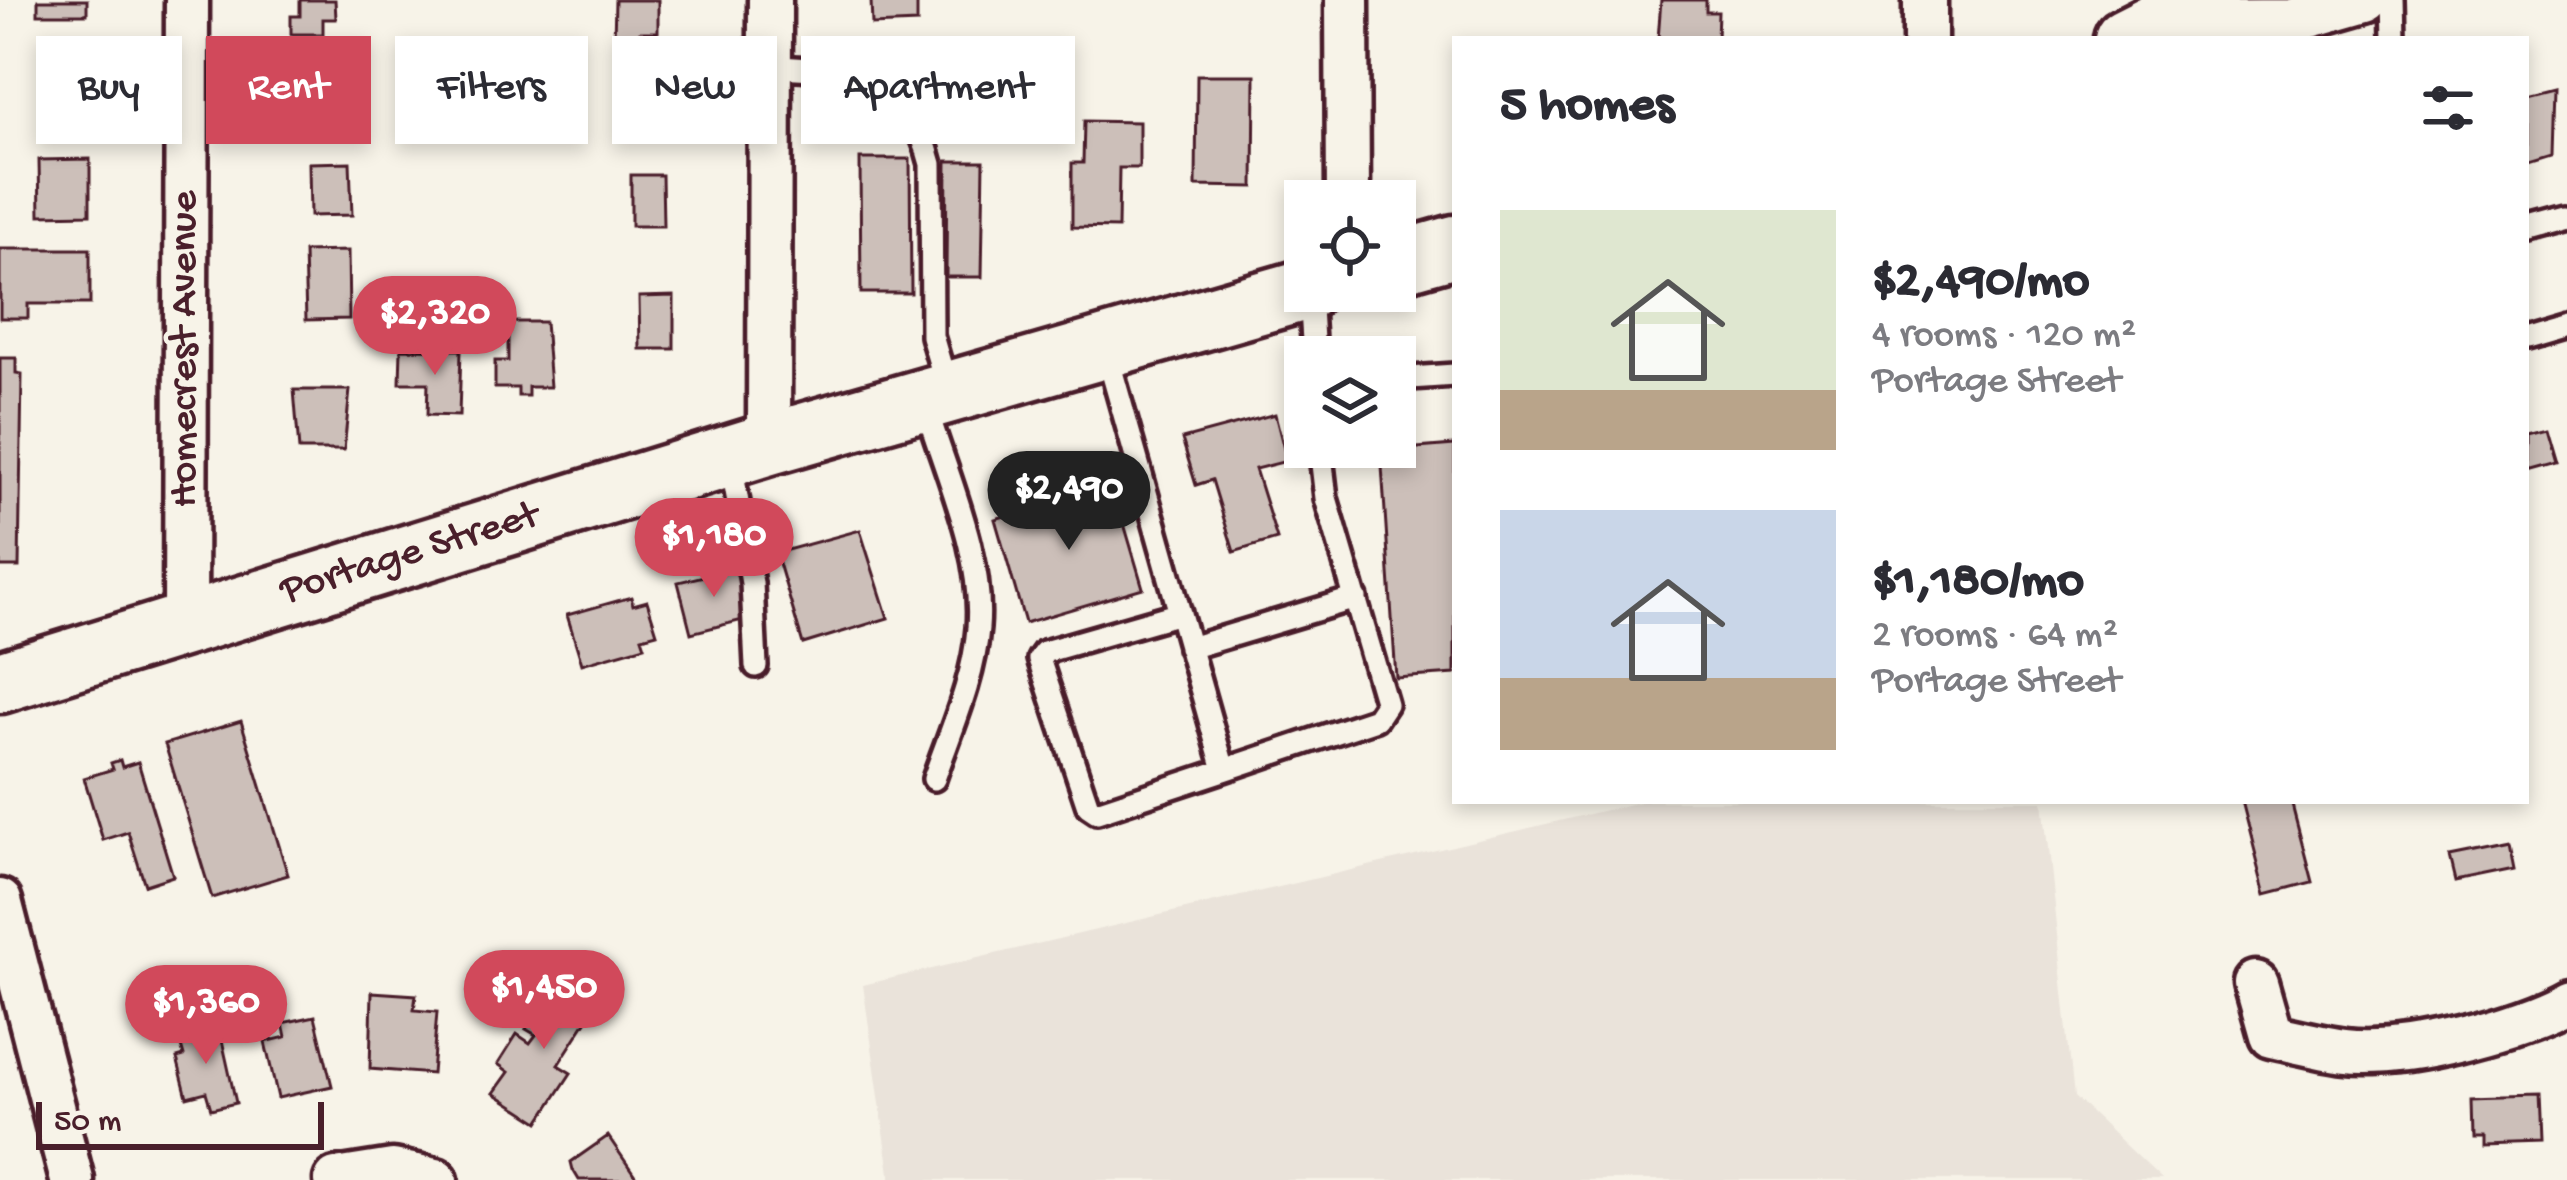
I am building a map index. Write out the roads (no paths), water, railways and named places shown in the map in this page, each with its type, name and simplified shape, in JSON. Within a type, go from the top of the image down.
[{"type":"main road","points":[[1416,257],[1452,247]]},
{"type":"main road","name":"Portage Street","points":[[0,682],[750,450],[1284,297]]},
{"type":"street","name":"Homecrest Avenue","points":[[185,626],[187,0]]},
{"type":"street","points":[[770,0],[770,36]]},
{"type":"street","points":[[1347,0],[1348,180]]},
{"type":"street","points":[[1925,0],[1925,36]]},
{"type":"street","points":[[2164,20],[2293,21],[2366,0]]},
{"type":"street","points":[[750,450],[766,144]]},
{"type":"street","points":[[0,901],[72,1180]]},
{"type":"street","points":[[2256,983],[2271,1036],[2350,1052],[2412,1045],[2541,1014],[2567,1000]]},
{"type":"street","points":[[336,1180],[393,1171],[436,1180]]},
{"type":"lane","points":[[2392,0],[2393,36]]},
{"type":"lane","points":[[777,67],[834,68],[867,78],[904,106],[926,141],[931,164],[936,396],[977,578],[978,628],[970,677],[934,779]]},
{"type":"lane","points":[[2529,228],[2567,218]]},
{"type":"lane","points":[[2529,333],[2567,323]]},
{"type":"lane","points":[[1106,347],[1224,770]]},
{"type":"lane","points":[[1416,378],[1452,375]]},
{"type":"lane","points":[[750,450],[756,667]]},
{"type":"lane","points":[[1180,613],[1044,652],[1040,659],[1088,806],[1097,812],[1376,719],[1386,704],[1326,498],[1322,468]]},
{"type":"lane","points":[[1190,648],[1356,598]]}]
